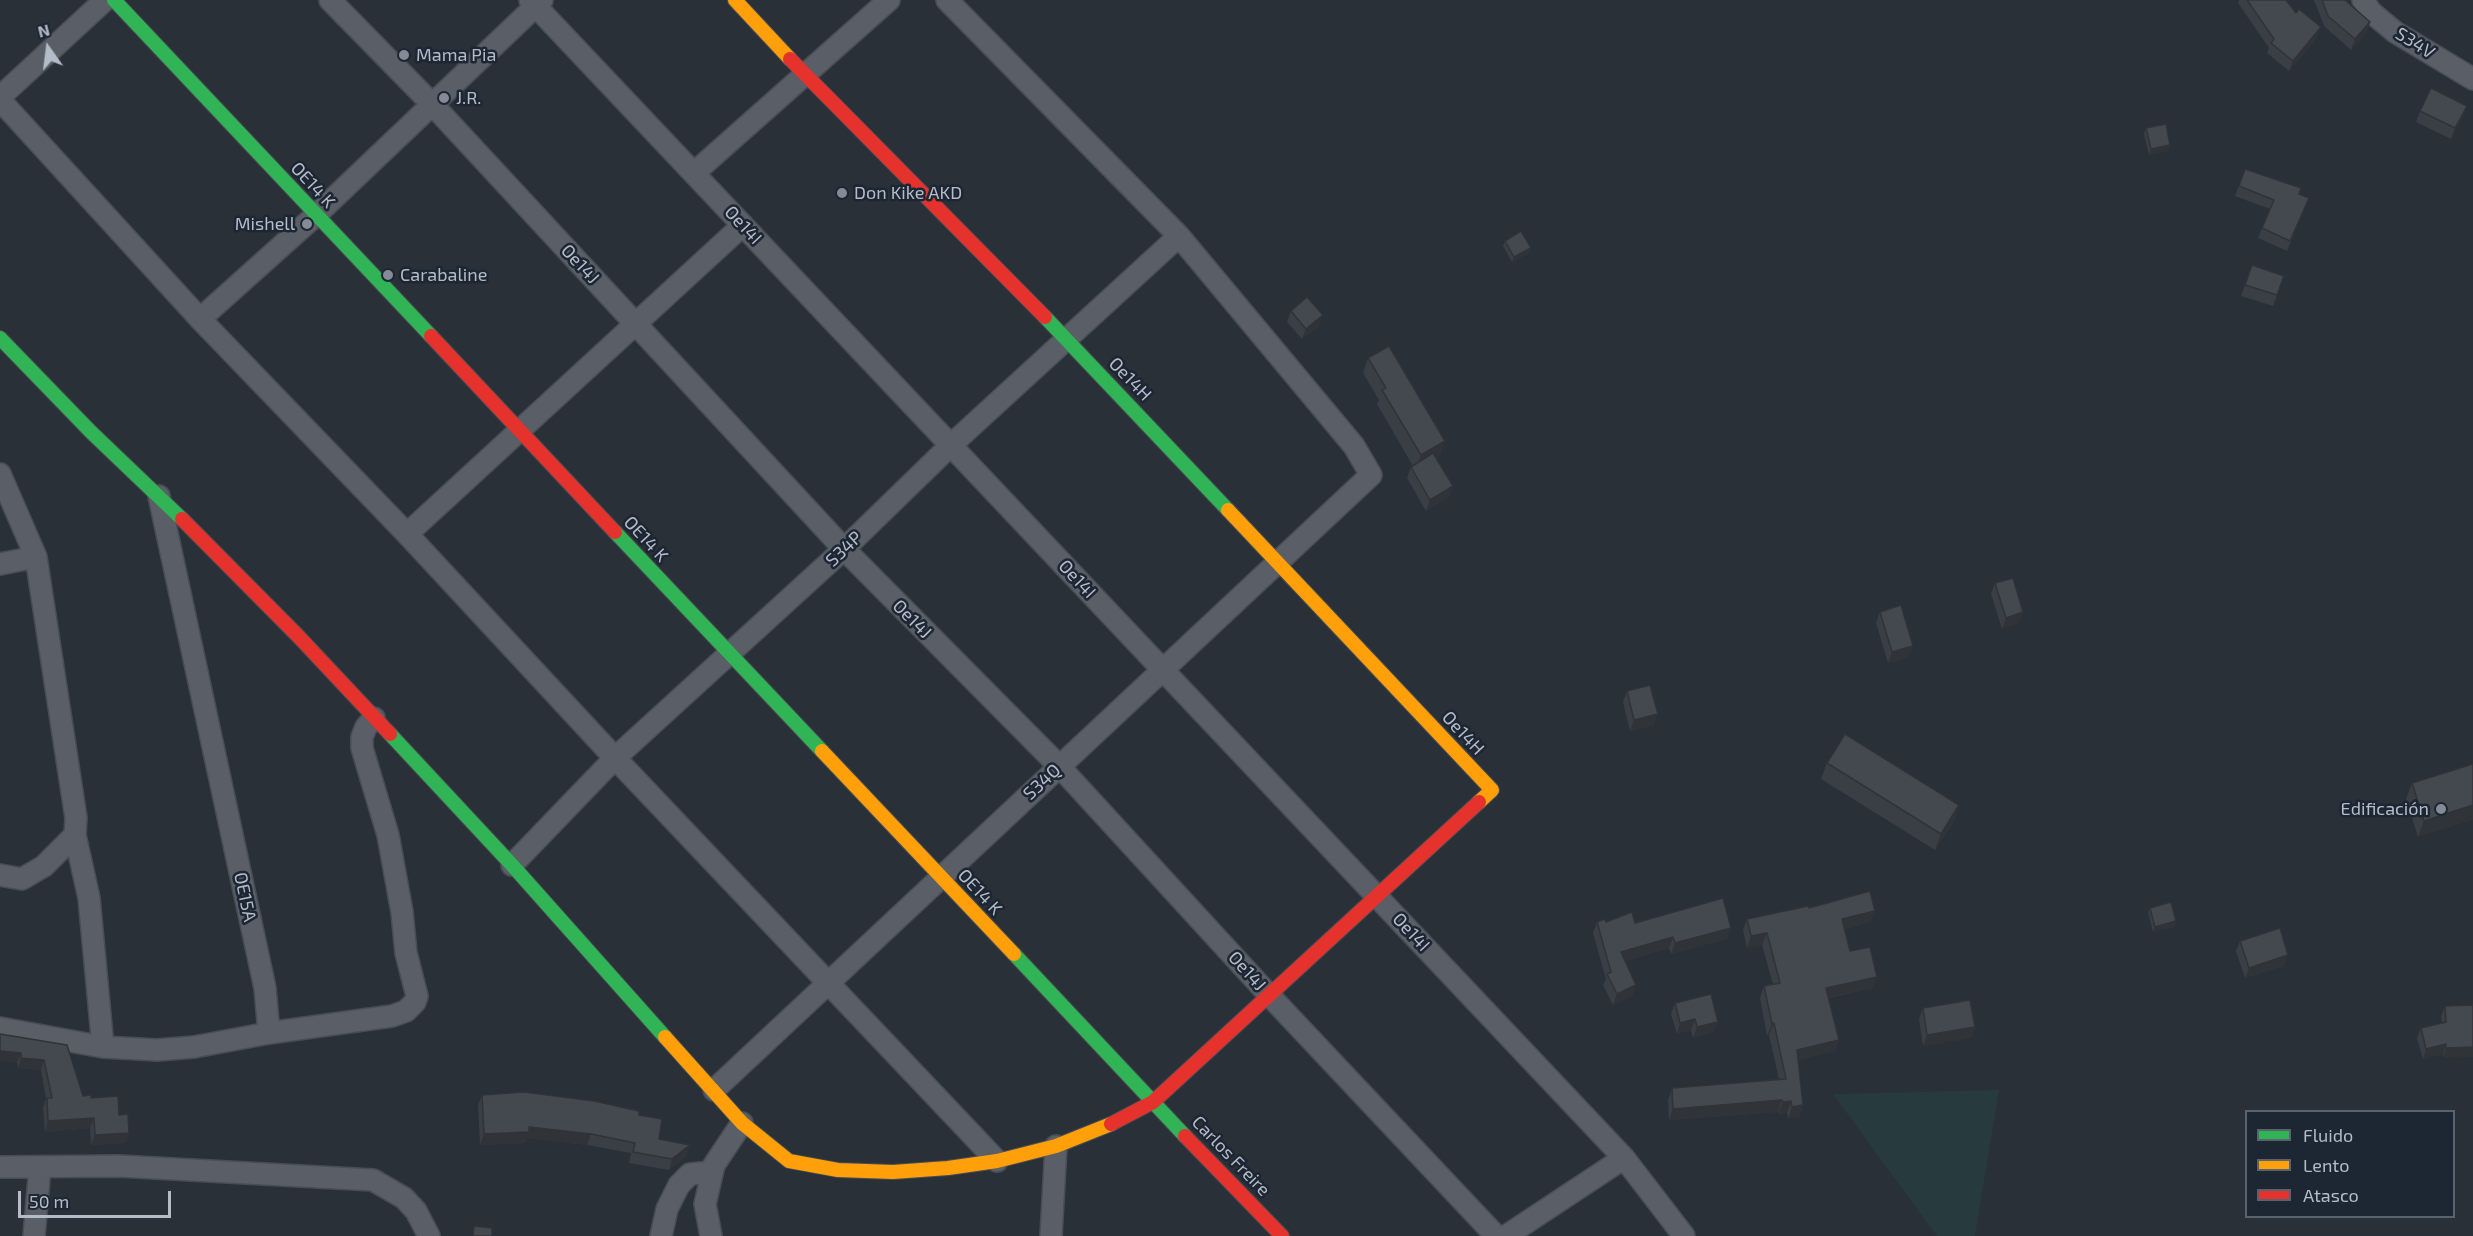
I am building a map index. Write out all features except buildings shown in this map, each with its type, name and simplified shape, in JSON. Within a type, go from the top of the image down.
[{"type":"street","points":[[105,0],[0,99],[200,319],[406,534],[997,1161]]},
{"type":"street","name":"OE14 K","points":[[114,0],[1153,1102]]},
{"type":"street","name":"Oe14J","points":[[330,0],[432,104],[844,549],[1059,766],[1269,995],[1496,1236]]},
{"type":"street","name":"Oe14H","points":[[735,0],[804,74],[1066,339],[1492,790],[1377,896]]},
{"type":"street","points":[[694,173],[889,0]]},
{"type":"street","points":[[947,0],[1179,236]]},
{"type":"street","name":"S34V","points":[[2363,0],[2371,12],[2395,32],[2473,79]]},
{"type":"street","points":[[200,319],[316,215],[536,2]]},
{"type":"street","name":"Oe14I","points":[[536,2],[694,173],[1624,1158],[1684,1236]]},
{"type":"street","points":[[406,534],[743,225]]},
{"type":"street","name":"S34P","points":[[512,865],[615,758],[844,549],[951,445],[1179,236]]},
{"type":"street","name":"S34Q","points":[[714,1090],[1371,475],[1354,446],[1179,236]]},
{"type":"street","points":[[0,338],[90,432],[159,496],[299,637],[512,865],[742,1123],[789,1161],[838,1170],[893,1172],[948,1168],[997,1161],[1056,1146],[1103,1128],[1153,1102],[1377,896]]},
{"type":"street","points":[[0,474],[36,557],[76,818],[75,835],[89,898],[103,1047]]},
{"type":"street","name":"OE15A","points":[[159,496],[265,988],[269,1033]]},
{"type":"street","points":[[0,564],[36,557]]},
{"type":"street","points":[[0,1028],[103,1047],[157,1050],[194,1047],[269,1033],[392,1016],[406,1011],[415,1002],[417,996],[406,953],[402,912],[388,835],[362,748],[362,737],[366,727],[374,718]]},
{"type":"street","points":[[0,875],[22,879],[44,866],[75,835]]},
{"type":"street","name":"Carlos Freire","points":[[1153,1102],[1282,1236]]},
{"type":"street","points":[[711,1236],[705,1204],[712,1172],[714,1165],[742,1123]]},
{"type":"street","points":[[1052,1236],[1056,1146]]},
{"type":"street","points":[[1506,1236],[1624,1158]]},
{"type":"street","points":[[0,1167],[119,1166],[374,1180],[404,1198],[416,1211],[429,1236]]},
{"type":"street","points":[[34,1236],[40,1167]]},
{"type":"street","points":[[661,1236],[667,1209],[679,1185],[690,1174],[712,1172]]},
{"type":"green space","points":[[1999,1090],[1975,1236],[1937,1236],[1833,1094]]},
{"type":"traffic: fast","points":[[114,0],[431,336]]},
{"type":"traffic: fast","points":[[1045,317],[1228,510]]},
{"type":"traffic: fast","points":[[0,338],[91,432],[182,519]]},
{"type":"traffic: fast","points":[[615,532],[822,751]]},
{"type":"traffic: fast","points":[[390,734],[512,865],[665,1037]]},
{"type":"traffic: fast","points":[[1014,954],[1185,1136]]},
{"type":"traffic: slow","points":[[735,0],[790,59]]},
{"type":"traffic: slow","points":[[1228,510],[1492,790],[1479,802]]},
{"type":"traffic: slow","points":[[822,751],[1014,954]]},
{"type":"traffic: slow","points":[[665,1037],[742,1123],[789,1161],[838,1170],[893,1172],[948,1168],[997,1161],[1056,1146],[1111,1124]]},
{"type":"traffic: jam","points":[[790,59],[1045,317]]},
{"type":"traffic: jam","points":[[431,336],[615,532]]},
{"type":"traffic: jam","points":[[182,519],[299,637],[390,734]]},
{"type":"traffic: jam","points":[[1111,1124],[1153,1102],[1479,802]]},
{"type":"traffic: jam","points":[[1185,1136],[1282,1236]]},
{"type":"place","name":"Mama Pia","points":[[404,55]]},
{"type":"place","name":"J.R.","points":[[444,98]]},
{"type":"place","name":"Don Kike AKD","points":[[842,193]]},
{"type":"place","name":"Mishell","points":[[307,224]]},
{"type":"place","name":"Carabaline","points":[[388,275]]},
{"type":"place","name":"Edificación","points":[[2441,809]]}]
